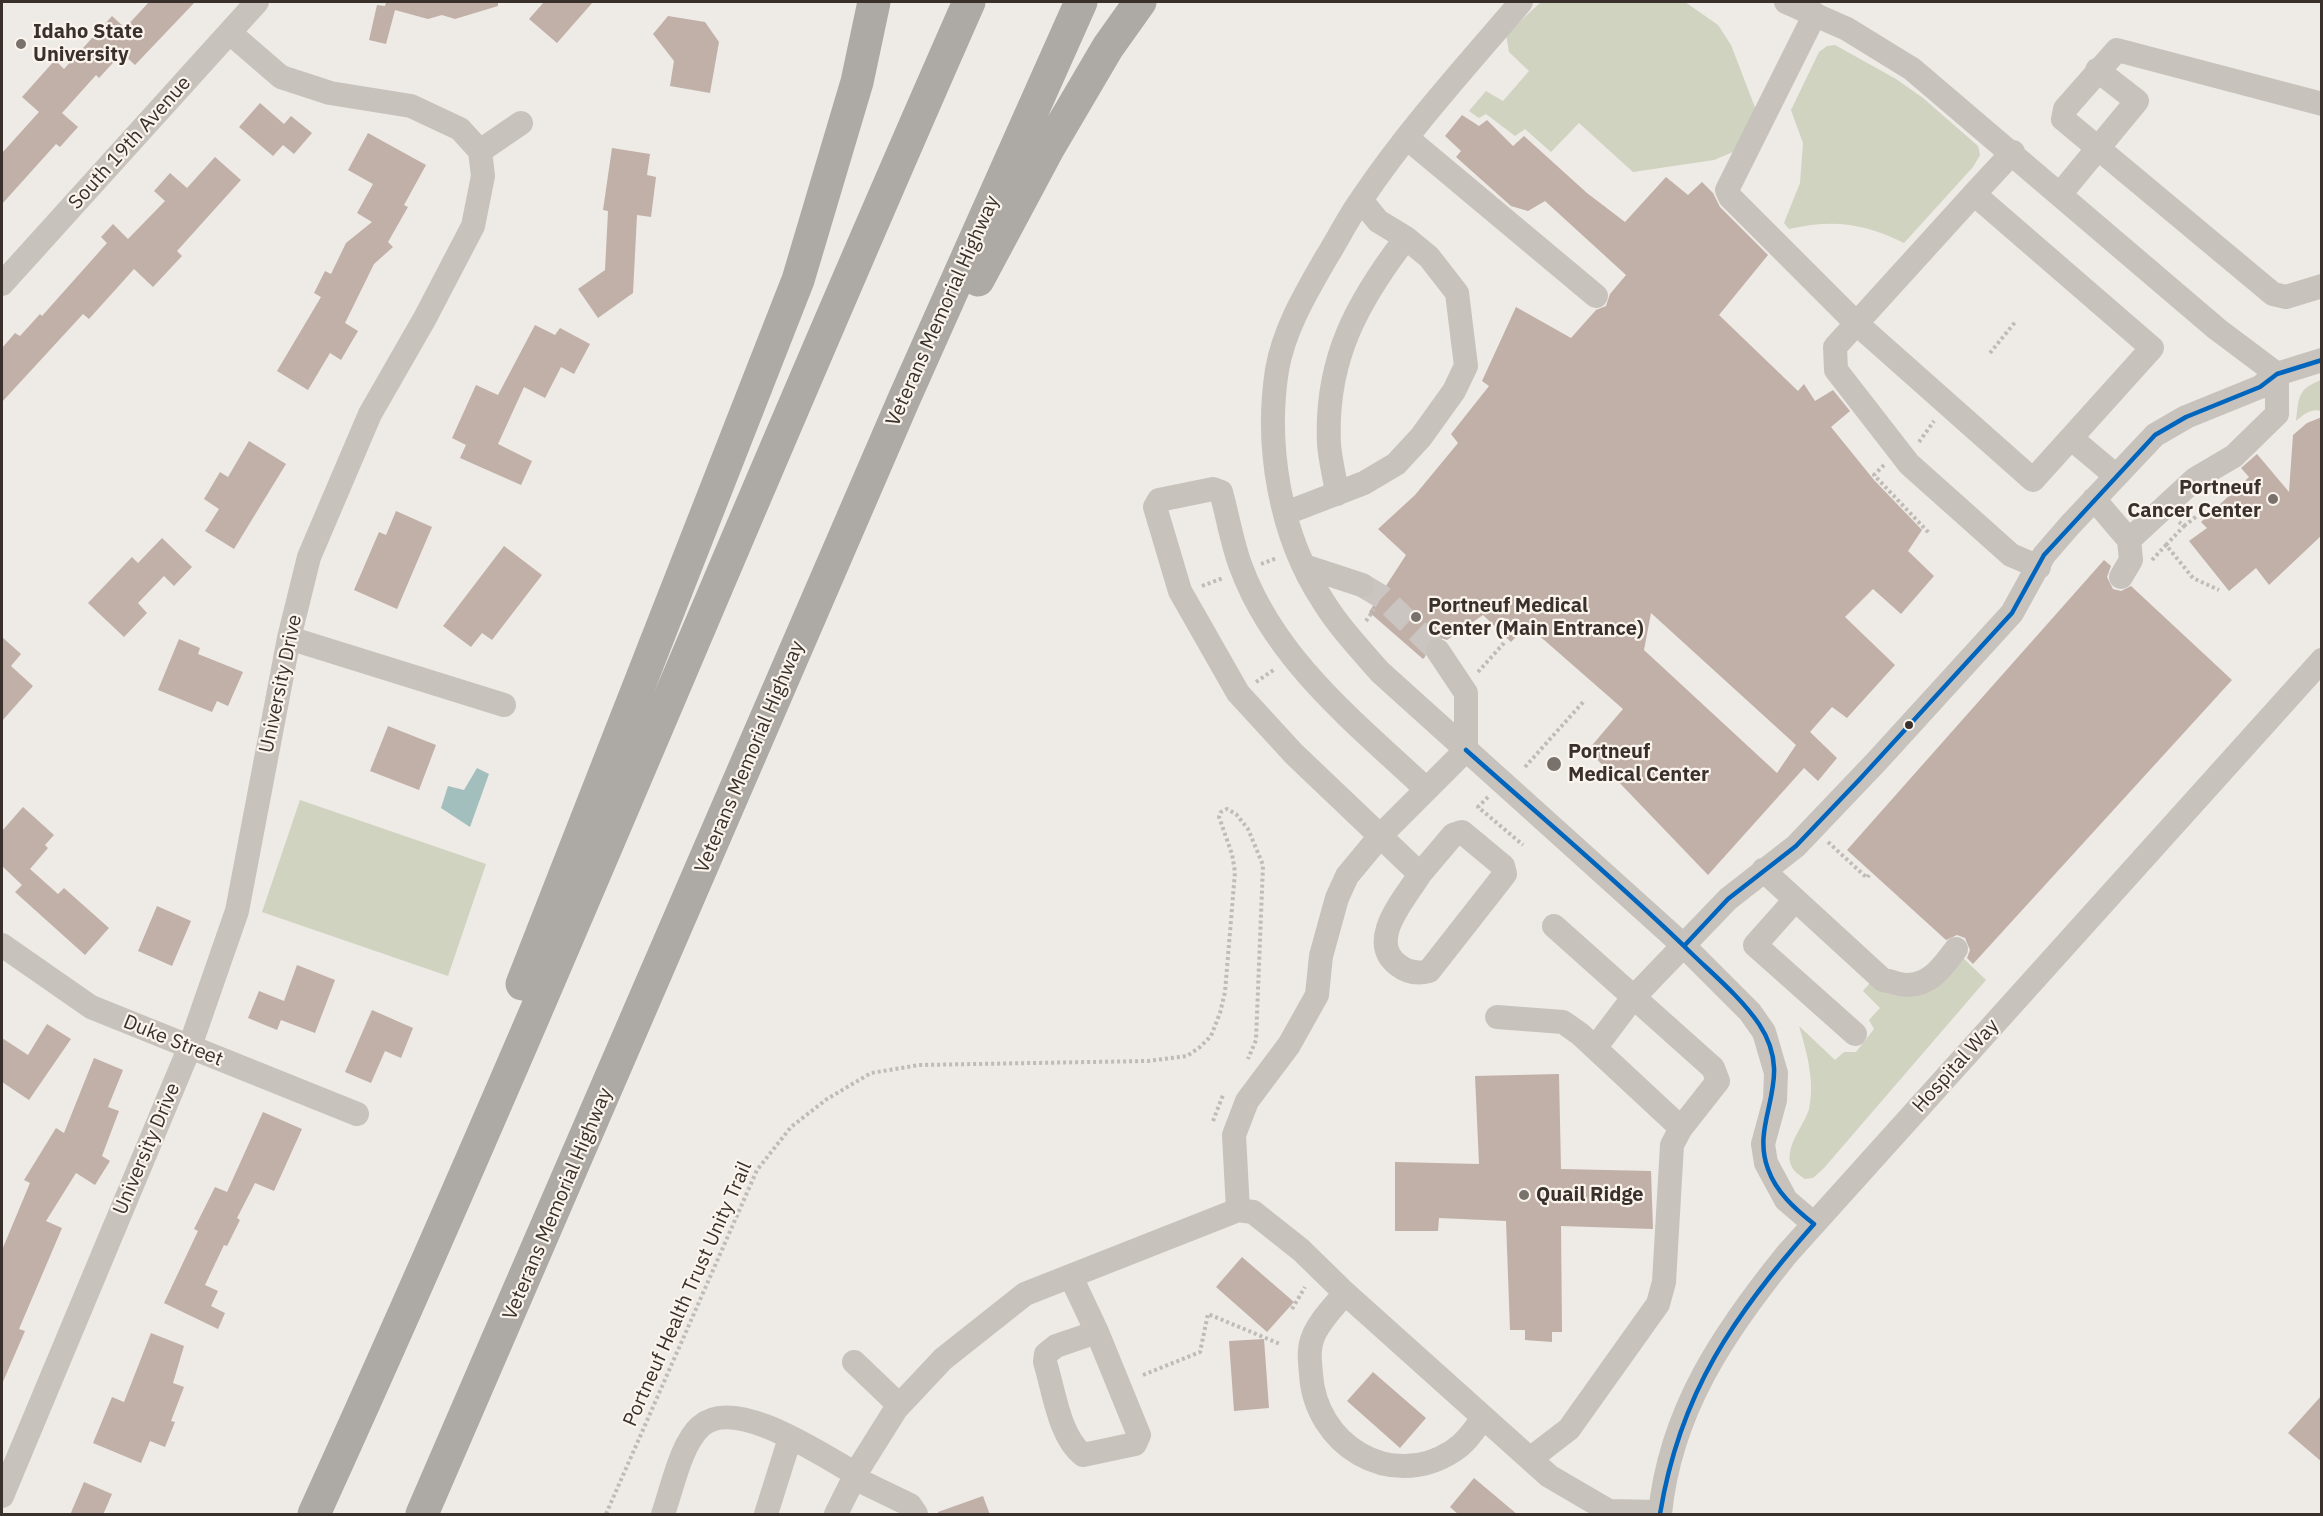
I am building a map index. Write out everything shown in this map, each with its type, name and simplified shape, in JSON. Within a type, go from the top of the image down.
[{"type":"highway","points":[[511,1067],[512,1011],[798,280],[857,82],[874,2]]},
{"type":"highway","points":[[314,1515],[511,1067],[847,278],[969,2]]},
{"type":"highway","name":"Veterans Memorial Highway","points":[[422,1515],[904,399],[1081,2]]},
{"type":"highway","points":[[904,399],[992,256],[1048,149],[1108,46],[1140,2]]},
{"type":"street","name":"South 19th Avenue","points":[[2,284],[257,2]]},
{"type":"street","points":[[1521,2],[1407,138],[1361,200],[1297,308],[1277,369],[1273,447],[1286,513],[1304,566],[1322,600],[1345,632],[1380,672],[1684,946],[1750,1012],[1764,1032],[1776,1073],[1775,1100],[1763,1144],[1766,1163],[1786,1200],[1815,1224]]},
{"type":"street","points":[[1786,2],[1847,29],[1912,69],[2013,152],[2217,329],[2277,374]]},
{"type":"street","points":[[1815,14],[1727,190],[1730,197],[1856,323],[2033,480],[2152,348],[1974,194]]},
{"type":"street","points":[[230,33],[281,77],[330,93],[411,106],[460,129],[480,151],[521,123]]},
{"type":"street","points":[[2322,104],[2117,50],[2065,108],[2063,119],[2273,294],[2286,297],[2322,286]]},
{"type":"street","points":[[2061,193],[2137,101],[2097,70]]},
{"type":"street","points":[[1407,138],[1596,296]]},
{"type":"street","name":"University Drive","points":[[2,1496],[189,1049],[237,911],[289,638],[309,557],[370,414],[425,318],[473,226],[483,176],[480,151]]},
{"type":"street","points":[[2013,152],[1835,347],[1836,370],[1909,464],[2011,555],[2039,567]]},
{"type":"street","points":[[1286,513],[1364,483],[1396,464],[1421,437],[1454,391],[1466,366],[1457,293],[1429,257],[1406,238],[1378,221],[1361,200]]},
{"type":"street","points":[[1337,494],[1329,444],[1334,379],[1344,339],[1360,305],[1406,238]]},
{"type":"street","points":[[1594,1048],[1632,999],[1728,899],[1797,846],[2012,613],[2044,555],[2155,435],[2186,417],[2260,387],[2277,374],[2322,360]]},
{"type":"street","points":[[2129,540],[2195,478],[2234,456],[2277,414],[2277,374]]},
{"type":"street","points":[[2072,439],[2116,476]]},
{"type":"street","points":[[1420,874],[1294,754],[1238,693],[1180,591],[1155,507],[1159,500],[1212,489],[1221,492],[1240,567],[1261,612],[1291,658],[1426,789]]},
{"type":"street","points":[[2094,499],[2129,540],[2132,560],[2121,577]]},
{"type":"street","points":[[1304,566],[1362,585]]},
{"type":"street","points":[[289,638],[504,705]]},
{"type":"street","points":[[1238,1210],[1234,1135],[1247,1101],[1289,1044],[1317,995],[1321,956],[1337,898],[1347,876],[1381,835],[1466,750],[1466,693],[1438,651]]},
{"type":"street","name":"Hospital Way","points":[[1660,1513],[1670,1457],[1693,1393],[1726,1334],[1780,1262],[2322,660]]},
{"type":"street","points":[[1462,832],[1503,866],[1505,874],[1429,971],[1421,973],[1404,969],[1391,960],[1385,947],[1384,933],[1420,874],[1453,836],[1462,832]]},
{"type":"street","points":[[1763,870],[1883,980],[1907,985],[1929,980],[1956,949]]},
{"type":"street","points":[[1800,904],[1759,949],[1855,1034]]},
{"type":"street","points":[[1530,1459],[1569,1429],[1658,1304],[1664,1282],[1672,1145],[1681,1128],[1718,1081],[1713,1068],[1632,999],[1554,926]]},
{"type":"street","name":"Duke Street","points":[[2,945],[91,1007],[189,1049],[357,1114]]},
{"type":"street","points":[[1497,1017],[1563,1022],[1681,1128]]},
{"type":"street","points":[[836,1515],[855,1476],[899,1406],[943,1359],[1026,1294],[1238,1210],[1253,1212],[1301,1250],[1345,1293],[1550,1476],[1609,1511],[1660,1513]]},
{"type":"street","points":[[1071,1276],[1097,1332],[1139,1435],[1135,1444],[1083,1455],[1073,1447],[1066,1432],[1045,1362],[1046,1354],[1056,1346],[1097,1332]]},
{"type":"street","points":[[1345,1293],[1318,1327],[1312,1339],[1310,1353],[1312,1393],[1320,1414],[1335,1436],[1362,1456],[1391,1466],[1426,1463],[1451,1452],[1463,1443],[1483,1418]]},
{"type":"street","points":[[854,1362],[899,1406]]},
{"type":"street","points":[[663,1515],[690,1439],[701,1425],[721,1416],[745,1418],[790,1438],[910,1505],[916,1515]]},
{"type":"street","points":[[766,1515],[790,1438]]},
{"type":"path","points":[[1990,353],[2016,321]]},
{"type":"path","points":[[1911,448],[1940,413]]},
{"type":"path","points":[[1876,472],[1874,475],[1892,496],[1929,533]]},
{"type":"path","points":[[2146,568],[2182,525],[2202,512],[2199,508]]},
{"type":"path","points":[[2166,545],[2193,578],[2219,590]]},
{"type":"path","points":[[1252,568],[1283,556]]},
{"type":"path","points":[[1191,590],[1233,575]]},
{"type":"path","points":[[1360,630],[1375,608]]},
{"type":"path","points":[[1475,674],[1504,643]]},
{"type":"path","points":[[1248,688],[1283,663]]},
{"type":"path","points":[[1525,767],[1585,700]]},
{"type":"path","points":[[1496,791],[1478,807],[1523,845]]},
{"type":"path","name":"Portneuf Health Trust Unity Trail","points":[[606,1515],[757,1170],[790,1127],[827,1099],[871,1073],[919,1065],[1148,1061],[1187,1056],[1210,1036],[1225,992],[1235,872],[1232,854],[1219,817],[1221,812],[1227,809],[1236,814],[1248,830],[1263,866],[1256,1040],[1244,1065]]},
{"type":"path","points":[[1820,836],[1867,878],[1869,875]]},
{"type":"path","points":[[1212,1127],[1216,1109],[1227,1088]]},
{"type":"path","points":[[1292,1309],[1305,1287]]},
{"type":"path","points":[[1143,1375],[1200,1352],[1208,1314],[1280,1344]]},
{"type":"green space","points":[[1541,2],[1685,2],[1718,25],[1731,45],[1756,110],[1733,152],[1714,160],[1633,172],[1579,123],[1551,152],[1525,129],[1515,136],[1486,114],[1479,118],[1469,111],[1486,91],[1503,101],[1529,71],[1509,52],[1506,34]]},
{"type":"green space","points":[[1835,45],[1896,79],[1923,98],[1978,146],[1980,155],[1973,167],[1904,243],[1862,227],[1820,224],[1789,229],[1784,223],[1800,183],[1803,143],[1791,110],[1819,52],[1827,46]]},
{"type":"green space","points":[[2321,380],[2321,411],[2311,411],[2296,421],[2303,391]]},
{"type":"green space","points":[[300,800],[486,864],[448,976],[262,912]]},
{"type":"green space","points":[[1960,955],[1986,980],[1824,1168],[1813,1178],[1805,1179],[1800,1176],[1792,1168],[1790,1155],[1793,1141],[1809,1109],[1811,1078],[1799,1026],[1835,1060],[1844,1052],[1856,1052],[1874,1029],[1869,1020],[1880,1008],[1863,991],[1870,983],[1888,992]]},
{"type":"water","points":[[477,768],[489,774],[470,827],[441,808],[448,786],[464,790]]},
{"type":"building","points":[[149,2],[195,2],[135,65],[122,53],[99,78],[96,75],[62,113],[78,127],[60,147],[56,144],[2,204],[2,153],[39,112],[22,97],[55,60],[64,69],[112,16],[125,28]]},
{"type":"building","points":[[386,2],[498,2],[498,6],[455,19],[442,15],[428,19],[395,10],[386,44],[369,40],[377,5],[385,6]]},
{"type":"building","points":[[544,2],[593,2],[557,43],[529,19]]},
{"type":"building","points":[[668,16],[705,22],[719,42],[710,93],[670,86],[674,61],[653,34]]},
{"type":"building","points":[[260,103],[284,124],[291,116],[312,133],[294,154],[283,145],[273,156],[239,127]]},
{"type":"building","name":"Portneuf Medical Center","points":[[1462,115],[1479,126],[1487,120],[1513,146],[1524,136],[1587,193],[1625,222],[1666,177],[1688,195],[1702,182],[1713,193],[1720,207],[1768,255],[1719,315],[1798,391],[1804,384],[1815,401],[1833,390],[1850,411],[1831,427],[1874,480],[1922,530],[1908,551],[1934,576],[1901,614],[1873,589],[1845,617],[1895,665],[1847,718],[1832,707],[1810,732],[1837,758],[1818,781],[1804,768],[1708,875],[1588,750],[1623,709],[1527,625],[1511,642],[1483,615],[1447,640],[1438,637],[1430,640],[1425,645],[1423,659],[1369,612],[1406,555],[1378,529],[1415,495],[1458,443],[1451,434],[1489,386],[1482,381],[1516,307],[1571,338],[1596,310],[1606,306],[1610,294],[1626,275],[1545,201],[1528,211],[1511,206],[1456,157],[1461,151],[1445,136]],"holes":[[[1651,613],[1796,745],[1777,773],[1644,650]]]},
{"type":"building","points":[[368,133],[426,165],[404,205],[408,207],[388,242],[393,247],[374,264],[345,323],[358,331],[341,360],[330,353],[308,390],[277,371],[321,297],[314,293],[325,271],[331,274],[346,243],[372,222],[357,213],[373,184],[348,170]]},
{"type":"building","points":[[612,148],[650,154],[647,175],[656,177],[651,217],[637,215],[633,293],[598,318],[578,289],[605,270],[608,211],[603,210]]},
{"type":"building","points":[[215,157],[241,180],[177,251],[182,256],[153,287],[134,269],[89,319],[83,314],[2,402],[2,348],[15,333],[20,336],[40,314],[42,316],[107,243],[101,237],[113,224],[128,239],[165,201],[154,191],[170,173],[187,188]]},
{"type":"building","points":[[535,325],[555,335],[560,328],[590,344],[574,374],[561,367],[545,398],[524,387],[498,444],[532,461],[521,485],[460,458],[466,445],[452,438],[476,385],[498,395]]},
{"type":"building","name":"Portneuf Cancer Center","points":[[2322,417],[2322,535],[2269,585],[2256,568],[2229,591],[2189,541],[2207,528],[2201,522],[2249,477],[2241,468],[2257,454],[2289,492],[2293,435],[2307,423]]},
{"type":"building","points":[[249,441],[286,464],[234,549],[205,531],[219,509],[204,499],[220,472],[228,477]]},
{"type":"building","points":[[396,511],[432,527],[397,609],[354,590],[379,532],[386,535]]},
{"type":"building","points":[[162,538],[192,567],[174,586],[164,576],[138,603],[147,613],[124,637],[88,603],[132,557],[138,563]]},
{"type":"building","points":[[504,546],[542,575],[492,640],[482,633],[471,647],[443,626]]},
{"type":"building","points":[[2104,560],[2111,566],[2107,577],[2113,589],[2121,591],[2131,586],[2232,680],[1973,964],[1967,958],[1970,950],[1965,938],[1957,935],[1946,940],[1847,850]]},
{"type":"building","points":[[2,637],[21,654],[11,666],[33,686],[2,721]]},
{"type":"building","points":[[179,639],[200,648],[198,654],[243,672],[228,706],[217,701],[212,712],[158,690]]},
{"type":"building","points":[[388,726],[436,745],[419,790],[370,771]]},
{"type":"building","points":[[23,807],[54,835],[45,845],[48,848],[30,869],[58,894],[64,888],[109,928],[85,955],[15,892],[22,885],[2,866],[2,831]]},
{"type":"building","points":[[157,906],[191,921],[172,966],[138,951]]},
{"type":"building","points":[[297,965],[335,980],[315,1033],[281,1020],[277,1030],[248,1018],[259,991],[284,1001]]},
{"type":"building","points":[[372,1010],[413,1028],[401,1058],[385,1051],[371,1083],[345,1072]]},
{"type":"building","points":[[47,1024],[71,1039],[29,1100],[2,1082],[2,1038],[28,1055]]},
{"type":"building","points":[[94,1058],[123,1070],[108,1107],[119,1111],[102,1156],[110,1161],[95,1185],[76,1173],[46,1221],[62,1228],[19,1329],[25,1331],[2,1384],[2,1250],[30,1183],[24,1180],[56,1128],[64,1133]]},
{"type":"building","name":"Quail Ridge","points":[[1559,1074],[1561,1169],[1651,1171],[1653,1229],[1561,1226],[1562,1332],[1552,1332],[1552,1342],[1525,1340],[1525,1330],[1510,1330],[1506,1221],[1439,1218],[1438,1231],[1395,1231],[1395,1162],[1479,1164],[1475,1076]]},
{"type":"building","points":[[263,1112],[302,1129],[274,1191],[255,1183],[237,1218],[240,1220],[227,1246],[224,1245],[205,1285],[218,1291],[211,1306],[225,1313],[218,1329],[164,1303],[198,1231],[194,1229],[215,1187],[227,1192]]},
{"type":"building","points":[[1242,1257],[1294,1302],[1267,1332],[1216,1287]]},
{"type":"building","points":[[151,1333],[184,1346],[173,1383],[184,1387],[171,1421],[175,1422],[165,1447],[150,1441],[141,1463],[93,1443],[112,1397],[124,1402]]},
{"type":"building","points":[[1264,1339],[1269,1408],[1234,1411],[1229,1341]]},
{"type":"building","points":[[1373,1372],[1426,1418],[1400,1448],[1347,1401]]},
{"type":"building","points":[[2322,1395],[2322,1462],[2288,1433]]},
{"type":"building","points":[[1474,1478],[1518,1515],[1459,1515],[1450,1507]]},
{"type":"building","points":[[84,1482],[112,1494],[103,1515],[70,1515]]},
{"type":"building","points":[[983,1496],[990,1515],[938,1515],[938,1512]]},
{"type":"tunnel","points":[[1362,585],[1382,597],[1438,651]]},
{"type":"transit line","points":[[1684,946],[1728,899],[1796,846],[1859,780],[2012,613],[2044,555],[2155,435],[2186,417],[2260,387],[2277,374],[2322,360]]},
{"type":"transit line","points":[[1466,750],[1632,897],[1724,984],[1751,1013],[1770,1045],[1774,1064],[1774,1082],[1764,1133],[1764,1151],[1768,1169],[1781,1193],[1814,1224],[1759,1291],[1714,1357],[1681,1430],[1669,1470],[1660,1514]]},
{"type":"place","name":"Idaho State University","points":[[21,44]]},
{"type":"place","name":"Portneuf Cancer Center","points":[[2273,499]]},
{"type":"place","name":"Portneuf Medical Center (Main Entrance)","points":[[1416,617]]},
{"type":"place","name":"Portneuf Medical Center","points":[[1554,764]]},
{"type":"place","name":"Quail Ridge","points":[[1524,1195]]}]
